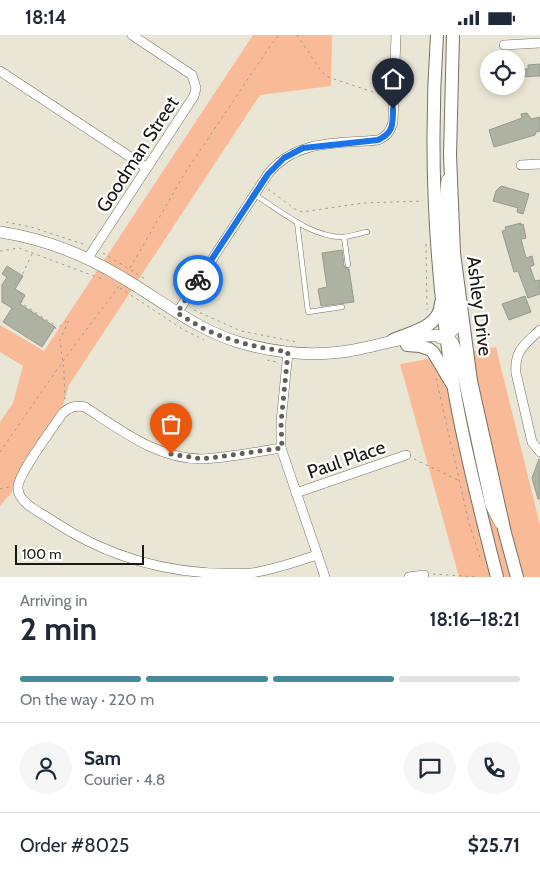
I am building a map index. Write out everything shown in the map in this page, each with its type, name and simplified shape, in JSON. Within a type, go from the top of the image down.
[{"type":"main road","name":"Ashley Drive","points":[[436,35],[434,81],[435,200],[441,288],[454,389],[474,489],[497,577]]},
{"type":"main road","name":"Ashley Drive","points":[[453,35],[450,155],[454,253],[472,381],[505,533],[517,577]]},
{"type":"main road","points":[[387,342],[432,323],[440,313],[441,288]]},
{"type":"main road","points":[[407,345],[428,349],[433,353],[454,389]]},
{"type":"street","name":"Goodman Street","points":[[88,258],[194,96],[196,88],[192,75],[132,35]]},
{"type":"street","points":[[177,313],[262,183],[273,168],[284,158],[296,151],[316,146],[378,140],[386,136],[390,131],[393,122],[396,35]]},
{"type":"street","points":[[504,45],[540,43]]},
{"type":"street","points":[[0,71],[147,168]]},
{"type":"street","points":[[387,342],[394,347],[432,341],[447,336],[454,329],[445,200],[450,155]]},
{"type":"street","points":[[521,165],[540,164]]},
{"type":"street","points":[[0,231],[35,238],[88,258],[124,278],[210,332],[266,349],[320,353],[351,351],[387,342],[431,335],[447,336],[453,343],[460,360],[491,505],[505,533]]},
{"type":"street","points":[[540,330],[519,352],[515,364],[532,442],[540,453]]},
{"type":"street","points":[[288,352],[281,423],[282,448],[324,577]]},
{"type":"street","points":[[282,448],[202,459],[181,457],[161,452],[141,443],[85,407],[74,406],[62,414],[21,477],[18,490],[22,500],[100,549],[129,561],[159,570],[206,576],[252,573],[283,567],[317,555]]},
{"type":"street","name":"Paul Place","points":[[296,493],[406,455]]},
{"type":"street","points":[[409,577],[424,575]]},
{"type":"lane","points":[[255,195],[297,222],[322,234],[344,237],[367,232]]},
{"type":"lane","points":[[297,222],[308,312],[342,307]]},
{"type":"lane","points":[[344,237],[348,265]]},
{"type":"path","points":[[102,253],[130,269],[160,214],[193,162],[279,35]]},
{"type":"path","points":[[297,35],[321,71],[328,77],[383,96],[394,97]]},
{"type":"path","points":[[262,183],[295,209],[302,212],[363,203],[435,200]]},
{"type":"path","points":[[0,251],[19,248],[109,282]]},
{"type":"path","points":[[32,253],[14,289],[25,296],[21,303],[56,326],[55,328],[57,329],[69,321],[60,340],[65,405],[68,409]]},
{"type":"path","points":[[0,451],[118,287],[114,285]]},
{"type":"path","points":[[435,373],[468,523],[483,567]]},
{"type":"path","points":[[406,455],[458,481]]},
{"type":"path","points":[[424,575],[436,573],[477,577]]},
{"type":"shaded area","points":[[253,35],[332,35],[331,86],[260,95],[69,385],[62,408],[11,493],[0,506],[0,422],[13,403],[23,366],[0,352],[0,325],[44,351]]},
{"type":"shaded area","points":[[496,347],[540,525],[540,577],[459,577],[400,364]]},
{"type":"building","points":[[540,64],[540,76],[525,77],[525,69],[528,69],[528,65]]},
{"type":"building","points":[[527,113],[531,119],[540,117],[540,131],[536,132],[535,135],[494,147],[489,130],[522,118],[521,114]]},
{"type":"building","points":[[501,186],[529,194],[523,214],[517,212],[518,208],[493,201],[496,191]]},
{"type":"building","points":[[521,223],[520,225],[523,224],[526,238],[521,239],[526,258],[532,256],[534,265],[530,267],[535,281],[540,280],[540,294],[528,298],[518,271],[514,272],[502,231],[506,230],[505,227]]},
{"type":"building","points":[[342,250],[344,266],[349,269],[354,302],[321,306],[318,289],[327,287],[322,253]]},
{"type":"building","points":[[7,266],[23,276],[15,289],[25,295],[20,304],[55,327],[42,347],[3,322],[12,308],[2,302],[2,285],[7,277],[2,274]]},
{"type":"building","points":[[525,296],[531,312],[509,320],[502,304]]},
{"type":"building","points":[[539,459],[540,499],[538,499],[532,478]]},
{"type":"way so far","points":[[171,454],[202,459],[282,448],[280,439],[288,352],[238,342],[210,332],[177,313],[198,280]]},
{"type":"route","points":[[198,280],[268,174],[284,158],[303,148],[378,140],[386,136],[390,131],[393,122],[393,109]]}]
